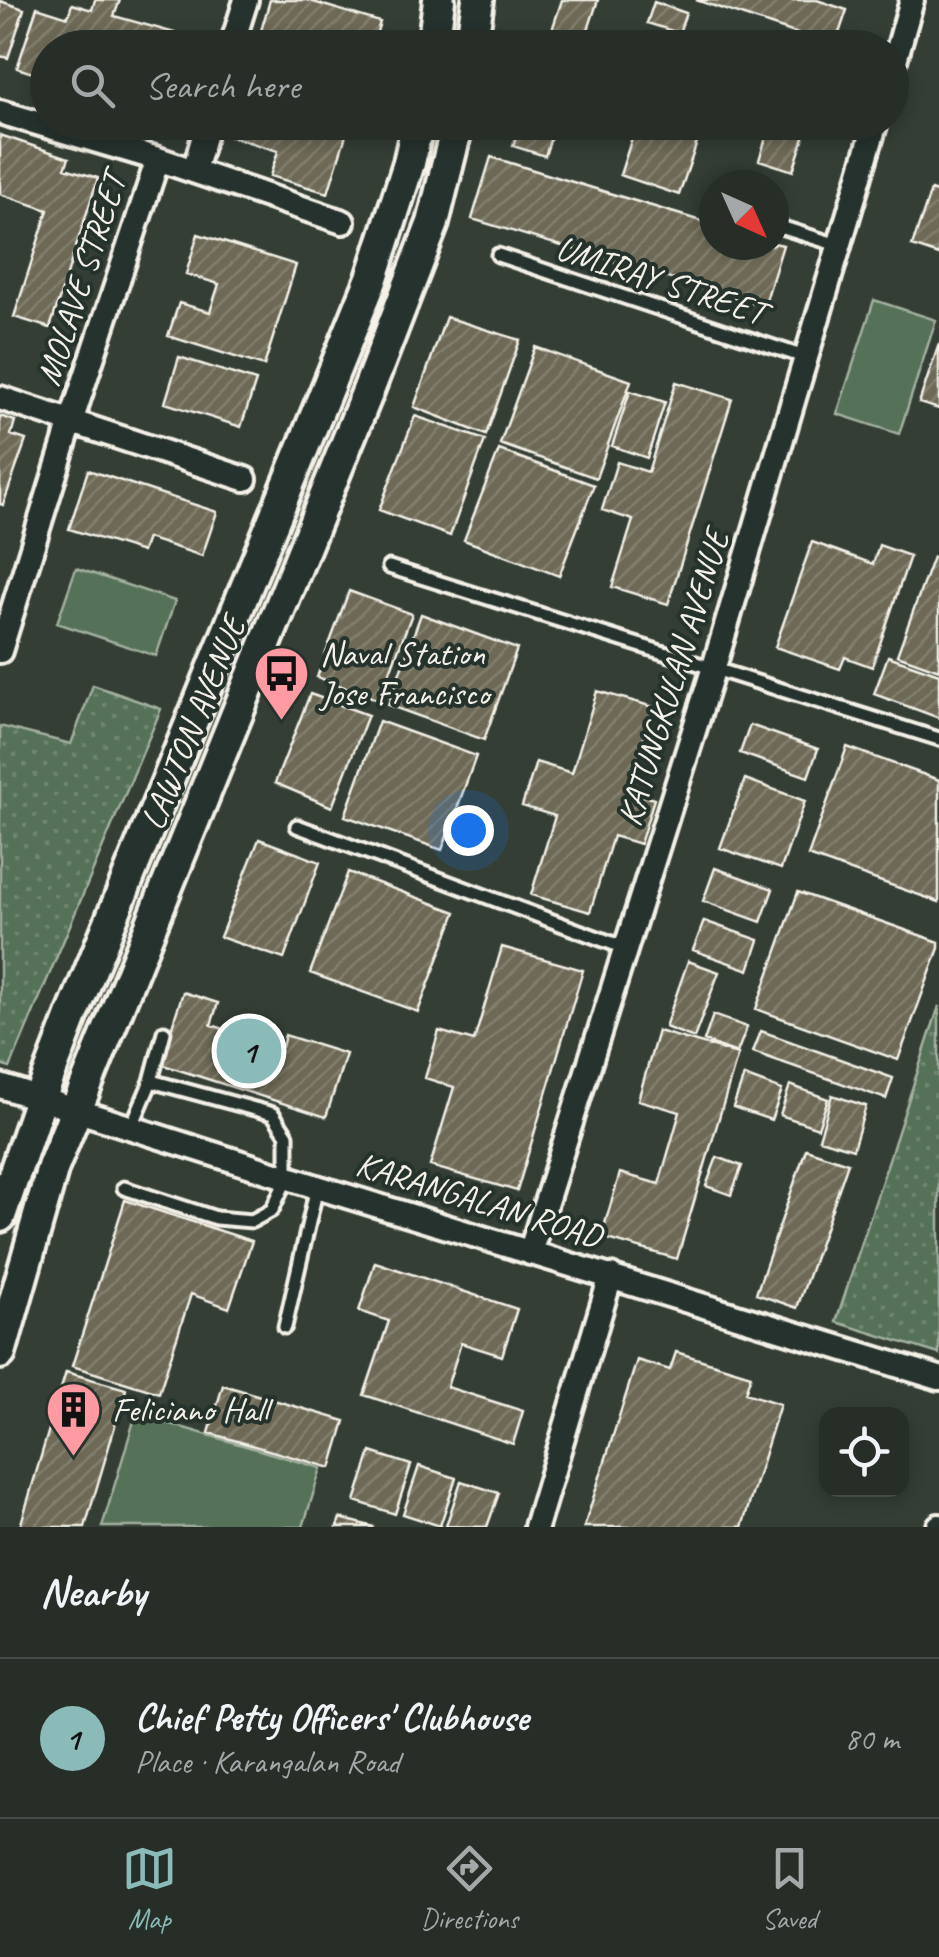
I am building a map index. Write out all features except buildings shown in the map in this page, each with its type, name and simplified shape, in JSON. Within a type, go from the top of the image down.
[{"type":"main road","points":[[435,30],[438,0]]},
{"type":"main road","points":[[474,30],[478,0]]},
{"type":"main road","name":"LAWTON AVENUE","points":[[0,1216],[40,1099],[372,278],[414,140]]},
{"type":"main road","name":"LAWTON AVENUE","points":[[0,1354],[53,1167],[368,391],[432,222],[453,140]]},
{"type":"street","points":[[237,30],[246,0]]},
{"type":"street","points":[[904,30],[912,0]]},
{"type":"street","points":[[0,112],[30,121]]},
{"type":"street","points":[[94,140],[343,222]]},
{"type":"street","points":[[194,171],[203,140]]},
{"type":"street","name":"KATUNGKULAN AVENUE","points":[[530,1253],[714,666],[871,140]]},
{"type":"street","name":"MOLAVE STREET","points":[[0,650],[158,159]]},
{"type":"street","points":[[0,398],[245,480]]},
{"type":"street","name":"KARANGALAN ROAD","points":[[0,1086],[939,1378]]},
{"type":"street","points":[[536,1527],[610,1276]]},
{"type":"lane","points":[[789,230],[840,246]]},
{"type":"lane","name":"UMIRAY STREET","points":[[498,255],[806,358]]},
{"type":"lane","points":[[389,567],[939,738]]},
{"type":"lane","points":[[297,826],[626,948]]},
{"type":"lane","points":[[131,1128],[151,1081],[164,1032]]},
{"type":"lane","points":[[124,1188],[216,1218],[252,1220],[272,1210],[286,1178],[287,1135],[274,1114],[151,1081]]},
{"type":"lane","points":[[285,1327],[317,1187]]},
{"type":"green space","points":[[874,300],[936,320],[899,434],[837,414]]},
{"type":"green space","points":[[76,568],[175,601],[156,656],[57,623]]},
{"type":"green space","points":[[93,685],[161,709],[10,1068],[0,1065],[0,726],[71,744]]},
{"type":"green space","points":[[939,1006],[939,1354],[836,1322]]},
{"type":"green space","points":[[136,1414],[321,1468],[303,1527],[102,1527]]},
{"type":"place","name":"Naval Station Jose Francisco","points":[[281,722]]},
{"type":"place","name":"Chief Petty Officers' Clubhouse","points":[[249,1051]]},
{"type":"place","name":"Feliciano Hall","points":[[73,1458]]}]
